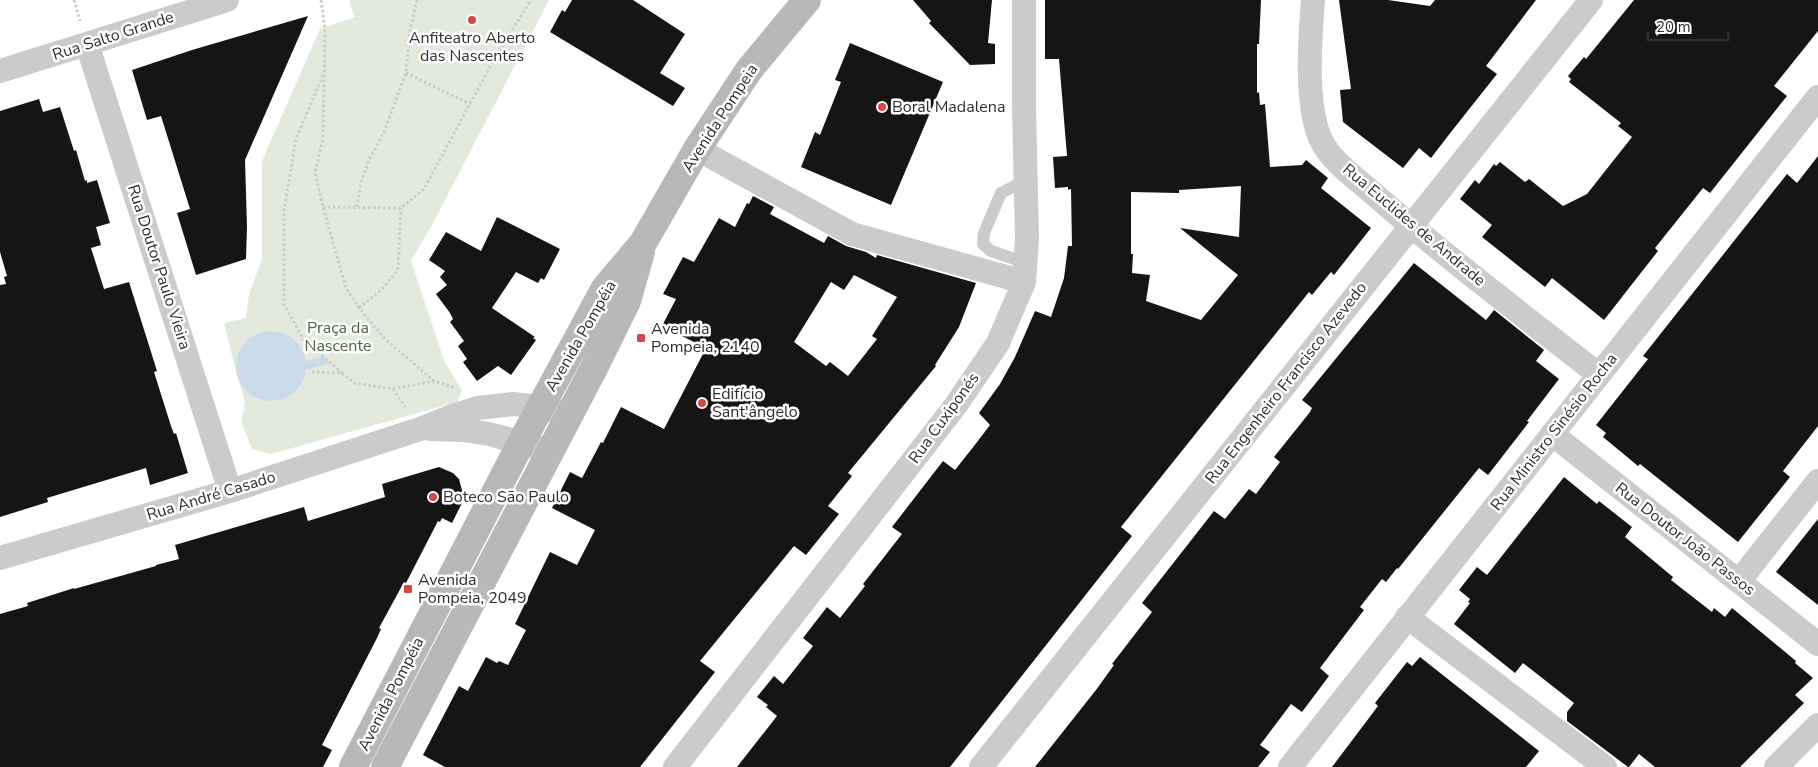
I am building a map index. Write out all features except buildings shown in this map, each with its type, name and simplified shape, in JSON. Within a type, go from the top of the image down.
[{"type":"main road","name":"Avenida Pompeia","points":[[643,243],[697,149],[750,70],[807,0]]},
{"type":"main road","name":"Avenida Pompéia","points":[[353,767],[521,443],[605,288],[643,243]]},
{"type":"main road","name":"Avenida Pompéia","points":[[385,767],[551,451],[627,301],[643,243]]},
{"type":"street","name":"Rua Cuxiponés","points":[[675,767],[956,405],[998,343],[1025,272],[1027,239],[1024,0]]},
{"type":"street","name":"Rua Euclides de Andrade","points":[[1313,0],[1311,89],[1314,121],[1321,141],[1335,159],[1410,226],[1599,375]]},
{"type":"street","name":"Rua Engenheiro Francisco Azevedo","points":[[981,767],[1591,0]]},
{"type":"street","name":"Rua Salto Grande","points":[[0,71],[218,1]]},
{"type":"street","name":"Rua Doutor Paulo Vieira","points":[[87,44],[230,491]]},
{"type":"street","name":"Rua Ministro Sinésio Rocha","points":[[1290,767],[1818,97]]},
{"type":"street","points":[[697,149],[852,234],[1025,272]]},
{"type":"street","name":"Rua André Casado","points":[[0,558],[230,491],[420,429],[478,408],[513,404],[570,414]]},
{"type":"street","name":"Rua André Casado","points":[[420,429],[463,430],[551,451]]},
{"type":"street","name":"Rua Doutor João Passos","points":[[1552,434],[1818,644]]},
{"type":"street","points":[[1739,581],[1818,481]]},
{"type":"street","points":[[1407,617],[1605,767]]},
{"type":"street","points":[[1776,767],[1818,725]]},
{"type":"lane","points":[[1025,272],[983,244],[984,233],[1001,193],[1026,180]]},
{"type":"path","points":[[322,0],[325,30],[323,138],[315,172],[322,207],[346,288],[359,308],[386,339],[434,381],[462,390],[478,408]]},
{"type":"path","points":[[357,207],[361,182],[370,158],[384,132],[406,73],[410,31],[417,0]]},
{"type":"path","points":[[322,207],[401,208],[424,189],[497,54],[530,0]]},
{"type":"path","points":[[324,71],[296,138],[284,211],[284,304],[303,339],[354,383],[392,389],[434,381]]},
{"type":"path","points":[[406,73],[470,104]]},
{"type":"path","points":[[359,308],[381,290],[398,270],[401,208]]},
{"type":"path","points":[[312,372],[342,373]]},
{"type":"green space","name":"Praça da Nascente","points":[[349,0],[549,0],[431,227],[411,261],[445,363],[462,390],[457,402],[271,454],[252,449],[241,422],[245,402],[224,323],[246,318],[249,294],[262,259],[262,161],[320,29],[355,17]]},
{"type":"water","points":[[271,331],[284,334],[296,341],[303,353],[306,366],[303,379],[296,391],[284,398],[271,401],[258,398],[246,391],[239,379],[236,366],[239,353],[246,341],[258,334]]},
{"type":"waterway","points":[[307,365],[324,361]]},
{"type":"place","name":"Anfiteatro Aberto das Nascentes","points":[[472,20]]},
{"type":"place","name":"Boral Madalena","points":[[882,107]]},
{"type":"place","name":"Avenida Pompeia, 2140","points":[[641,338]]},
{"type":"place","name":"Edifício Sant'ângelo","points":[[702,403]]},
{"type":"place","name":"Boteco São Paulo","points":[[433,497]]},
{"type":"place","name":"Avenida Pompeia, 2049","points":[[408,589]]}]
